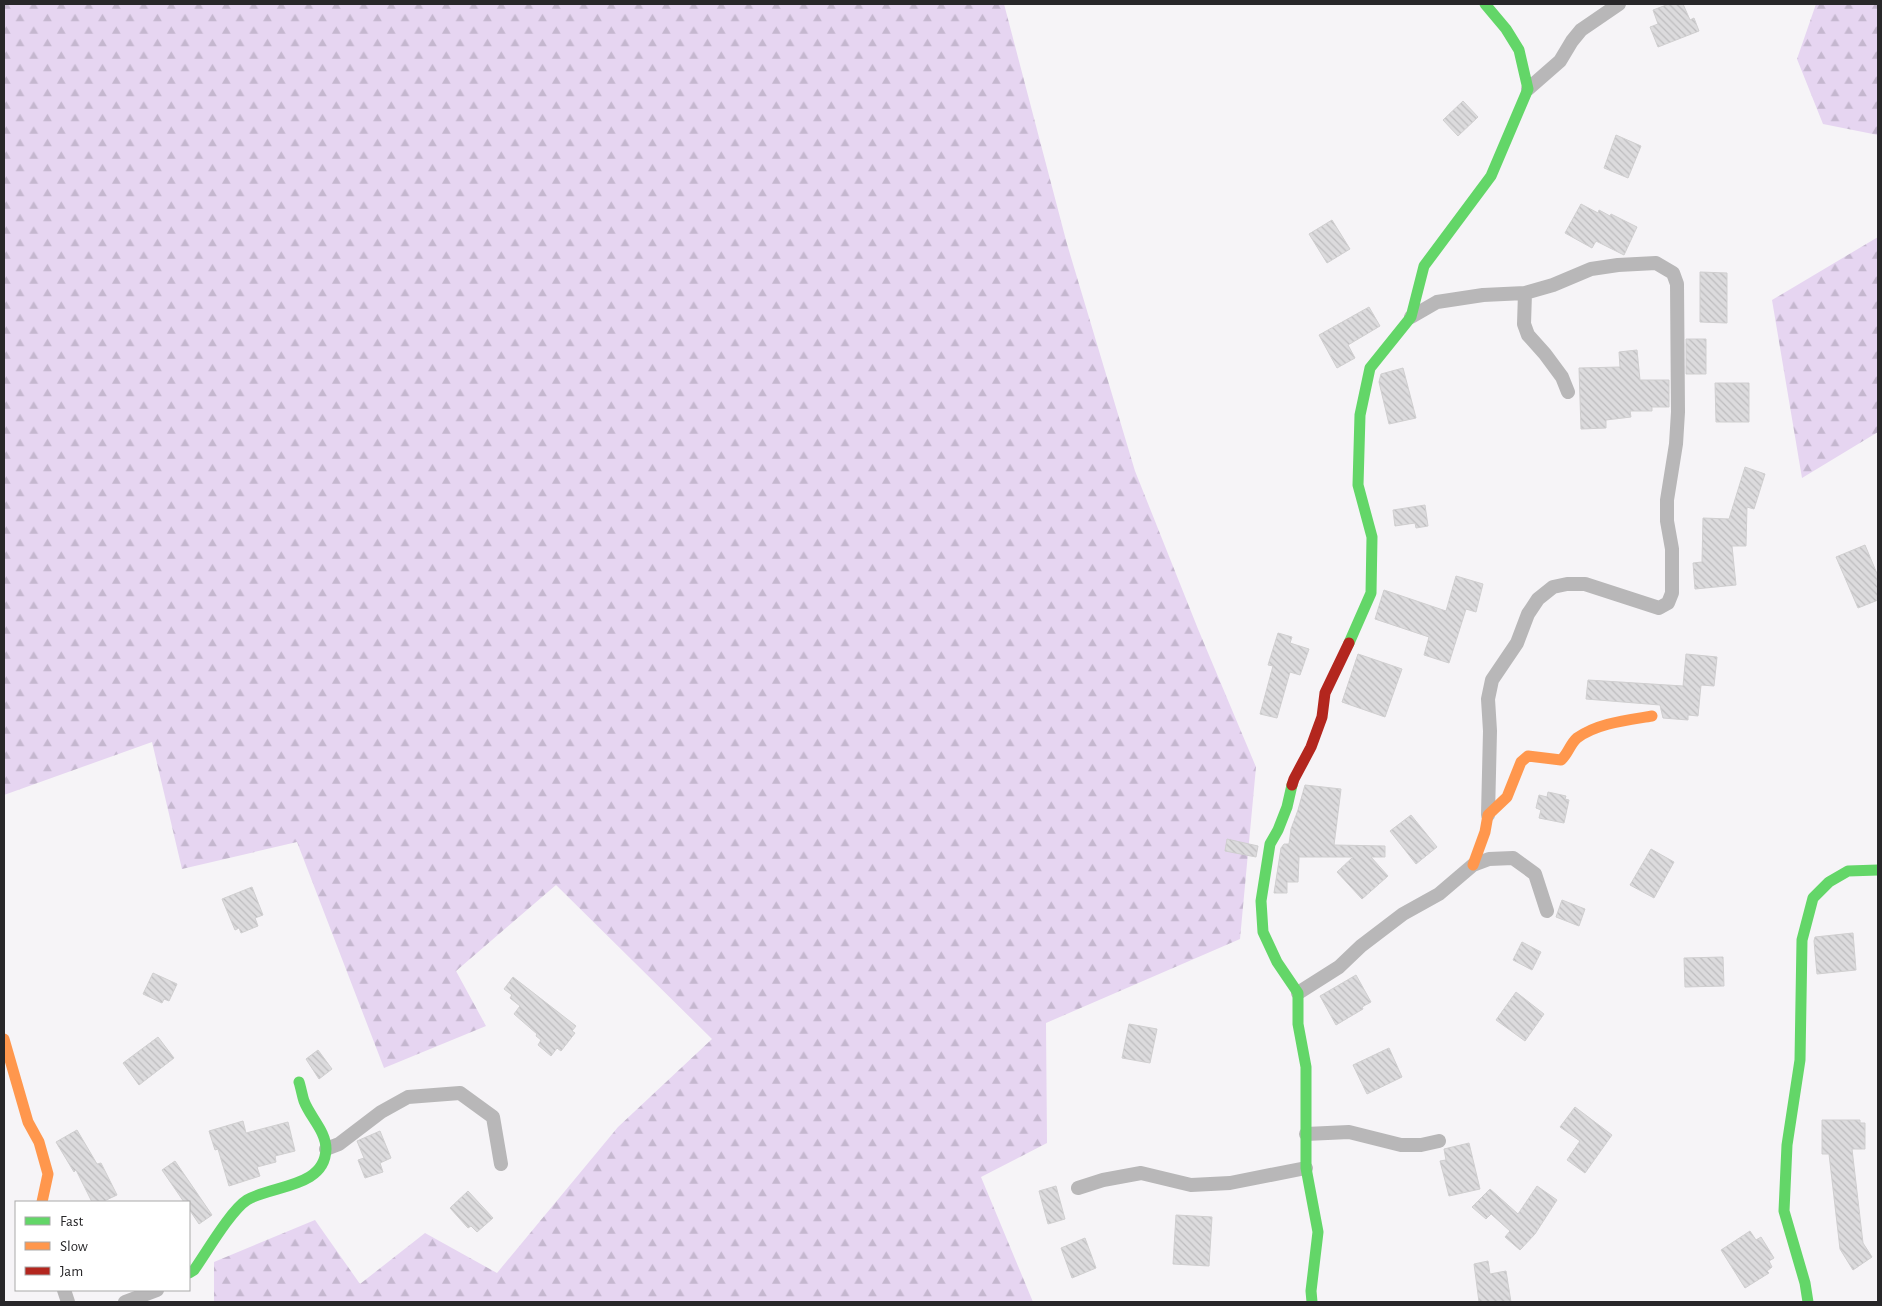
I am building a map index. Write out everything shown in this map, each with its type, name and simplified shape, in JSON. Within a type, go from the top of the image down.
[{"type":"street","points":[[1485,4],[1506,29],[1519,50],[1528,89]]},
{"type":"street","points":[[1412,317],[1424,266],[1491,176],[1514,118],[1528,89],[1560,61],[1581,30],[1619,4]]},
{"type":"street","points":[[1312,1302],[1311,1292],[1318,1232],[1306,1168],[1306,1067],[1298,1024],[1298,993],[1277,962],[1263,932],[1261,900],[1270,844],[1287,807],[1294,779],[1311,747],[1322,717],[1325,693],[1359,623],[1371,593],[1372,537],[1358,484],[1360,415],[1370,368],[1412,317],[1437,302],[1483,295],[1525,293],[1552,285],[1591,269],[1656,263],[1673,273],[1677,284],[1678,412],[1676,444],[1667,500],[1667,521],[1672,549],[1672,593],[1668,603],[1659,608],[1585,584],[1567,584],[1553,588],[1538,599],[1528,614],[1517,643],[1492,680],[1488,699],[1490,731],[1488,815],[1485,832],[1473,865]]},
{"type":"street","points":[[1525,293],[1524,324],[1528,335],[1562,377],[1568,392]]},
{"type":"street","points":[[1488,815],[1507,797],[1521,762],[1528,756],[1562,760],[1576,738],[1619,722],[1652,716]]},
{"type":"street","points":[[1298,993],[1339,966],[1361,946],[1403,914],[1439,894],[1473,865],[1489,859],[1513,858],[1535,874],[1547,911]]},
{"type":"street","points":[[1808,1302],[1805,1283],[1784,1211],[1787,1145],[1800,1060],[1802,940],[1813,898],[1829,882],[1848,871],[1878,870]]},
{"type":"street","points":[[4,1042],[28,1122],[39,1142],[48,1174],[42,1201]]},
{"type":"street","points":[[190,1272],[194,1270],[246,1201],[304,1181],[323,1163],[326,1149],[317,1122],[304,1100],[299,1082]]},
{"type":"street","points":[[326,1149],[339,1144],[381,1112],[408,1097],[460,1093],[493,1117],[501,1164]]},
{"type":"street","points":[[1306,1134],[1349,1132],[1401,1145],[1421,1145],[1439,1140]]},
{"type":"street","points":[[1078,1188],[1103,1180],[1141,1173],[1191,1185],[1230,1183],[1306,1168]]},
{"type":"street","points":[[124,1302],[154,1291]]},
{"type":"green space","points":[[4,4],[1004,4],[1067,244],[1135,471],[1256,767],[1240,939],[1046,1023],[1047,1143],[981,1177],[1033,1302],[214,1302],[214,1262],[315,1220],[360,1284],[425,1233],[497,1273],[618,1127],[712,1039],[556,885],[456,971],[486,1026],[384,1068],[297,842],[182,869],[152,742],[4,795]]},
{"type":"green space","points":[[1816,4],[1878,4],[1878,135],[1823,124],[1797,59]]},
{"type":"green space","points":[[1878,237],[1878,432],[1802,478],[1772,300]]},
{"type":"building","points":[[1669,4],[1683,4],[1690,20],[1694,18],[1699,31],[1658,47],[1650,27],[1658,24],[1653,10]]},
{"type":"building","points":[[1463,101],[1478,117],[1458,136],[1443,120]]},
{"type":"building","points":[[1616,135],[1641,146],[1628,178],[1604,168]]},
{"type":"building","points":[[1581,204],[1598,213],[1599,210],[1610,216],[1611,214],[1637,227],[1624,255],[1596,241],[1592,248],[1565,233]]},
{"type":"building","points":[[1332,220],[1350,249],[1327,263],[1309,234]]},
{"type":"building","points":[[1700,272],[1727,273],[1727,323],[1700,322]]},
{"type":"building","points":[[1369,307],[1380,326],[1348,345],[1355,358],[1337,368],[1319,335]]},
{"type":"building","points":[[1686,339],[1706,339],[1706,374],[1686,374]]},
{"type":"building","points":[[1637,350],[1640,380],[1669,380],[1669,407],[1652,407],[1652,411],[1630,411],[1631,417],[1606,420],[1606,428],[1581,429],[1579,368],[1620,367],[1619,352]]},
{"type":"building","points":[[1403,368],[1416,418],[1389,424],[1379,382],[1381,374]]},
{"type":"building","points":[[1715,383],[1749,383],[1749,422],[1716,422]]},
{"type":"building","points":[[1745,467],[1765,474],[1754,509],[1747,507],[1746,546],[1732,546],[1736,585],[1695,589],[1693,563],[1702,562],[1703,518],[1729,519]]},
{"type":"building","points":[[1425,505],[1428,526],[1416,528],[1415,523],[1395,526],[1393,510]]},
{"type":"building","points":[[1865,545],[1878,576],[1878,600],[1858,608],[1836,557]]},
{"type":"building","points":[[1456,576],[1483,584],[1476,612],[1466,609],[1449,663],[1424,655],[1429,637],[1375,619],[1384,590],[1446,611]]},
{"type":"building","points":[[1278,633],[1292,637],[1290,643],[1309,649],[1300,675],[1290,672],[1277,718],[1260,714],[1273,666],[1268,665]]},
{"type":"building","points":[[1358,654],[1402,669],[1385,717],[1342,702]]},
{"type":"building","points":[[1686,654],[1717,657],[1714,686],[1701,685],[1698,716],[1688,715],[1688,720],[1663,718],[1660,705],[1586,699],[1588,680],[1683,686]]},
{"type":"building","points":[[1305,785],[1341,789],[1334,845],[1385,846],[1385,857],[1371,857],[1388,876],[1362,899],[1337,872],[1353,857],[1299,857],[1298,882],[1287,882],[1287,893],[1274,893],[1281,848],[1284,844],[1289,844],[1291,829]]},
{"type":"building","points":[[1548,792],[1566,796],[1565,799],[1569,800],[1564,823],[1539,818],[1541,810],[1536,808],[1539,795],[1547,797]]},
{"type":"building","points":[[1411,815],[1437,847],[1416,864],[1390,831]]},
{"type":"building","points":[[1227,839],[1258,846],[1256,857],[1225,851]]},
{"type":"building","points":[[1651,849],[1674,862],[1654,898],[1630,885]]},
{"type":"building","points":[[252,887],[263,915],[255,918],[258,926],[241,933],[239,928],[235,930],[222,899]]},
{"type":"building","points":[[1562,900],[1585,909],[1579,926],[1556,917]]},
{"type":"building","points":[[1853,933],[1856,970],[1817,974],[1815,937]]},
{"type":"building","points":[[1522,942],[1541,952],[1532,970],[1513,960]]},
{"type":"building","points":[[1723,957],[1724,986],[1685,987],[1684,958]]},
{"type":"building","points":[[153,973],[177,984],[169,1001],[164,999],[162,1003],[143,994]]},
{"type":"building","points":[[1356,975],[1371,1002],[1336,1025],[1320,996]]},
{"type":"building","points":[[513,977],[576,1026],[572,1031],[575,1033],[561,1051],[557,1048],[551,1056],[538,1045],[541,1040],[536,1036],[537,1034],[514,1014],[520,1006],[510,998],[512,995],[504,989]]},
{"type":"building","points":[[1516,992],[1544,1014],[1525,1041],[1496,1020]]},
{"type":"building","points":[[1129,1024],[1157,1029],[1150,1063],[1122,1058]]},
{"type":"building","points":[[158,1037],[174,1058],[139,1085],[123,1063]]},
{"type":"building","points":[[1389,1048],[1402,1077],[1367,1094],[1353,1065]]},
{"type":"building","points":[[318,1050],[332,1069],[319,1079],[306,1059]]},
{"type":"building","points":[[1575,1107],[1612,1135],[1585,1173],[1567,1160],[1580,1141],[1560,1127]]},
{"type":"building","points":[[1822,1120],[1860,1120],[1860,1123],[1865,1123],[1865,1149],[1852,1149],[1863,1243],[1872,1257],[1853,1270],[1840,1249],[1829,1154],[1822,1154]]},
{"type":"building","points":[[243,1121],[246,1133],[288,1122],[295,1151],[275,1156],[276,1162],[257,1167],[260,1176],[229,1186],[218,1149],[215,1150],[209,1131]]},
{"type":"building","points":[[77,1130],[97,1164],[101,1163],[117,1195],[104,1201],[92,1201],[76,1170],[74,1172],[56,1142]]},
{"type":"building","points":[[380,1131],[391,1158],[380,1163],[383,1172],[365,1178],[358,1160],[364,1158],[357,1141]]},
{"type":"building","points":[[1469,1143],[1480,1189],[1449,1196],[1440,1161],[1446,1160],[1444,1149]]},
{"type":"building","points":[[175,1161],[212,1215],[199,1224],[190,1210],[190,1201],[183,1201],[162,1170]]},
{"type":"building","points":[[1056,1186],[1065,1219],[1048,1224],[1039,1191]]},
{"type":"building","points":[[1537,1186],[1557,1200],[1535,1234],[1520,1250],[1505,1237],[1510,1231],[1491,1214],[1486,1219],[1472,1207],[1490,1189],[1518,1214]]},
{"type":"building","points":[[468,1191],[493,1218],[477,1232],[471,1226],[468,1228],[450,1208]]},
{"type":"building","points":[[1176,1215],[1212,1217],[1209,1266],[1173,1264]]},
{"type":"building","points":[[1750,1231],[1756,1240],[1761,1237],[1774,1258],[1769,1261],[1772,1267],[1767,1271],[1769,1273],[1745,1288],[1721,1250]]},
{"type":"building","points":[[1085,1238],[1096,1268],[1072,1278],[1061,1248]]},
{"type":"building","points":[[1488,1261],[1490,1274],[1506,1271],[1511,1302],[1479,1302],[1474,1264]]},
{"type":"traffic: fast","points":[[1349,643],[1371,593],[1372,537],[1358,485],[1360,415],[1370,368],[1411,317],[1424,266],[1491,176],[1528,89],[1519,50],[1506,29],[1485,4]]},
{"type":"traffic: fast","points":[[1292,785],[1287,807],[1270,844],[1261,901],[1263,932],[1277,962],[1298,993],[1298,1024],[1306,1067],[1306,1168],[1318,1232],[1311,1291],[1312,1302]]},
{"type":"traffic: fast","points":[[1808,1302],[1805,1283],[1784,1211],[1787,1145],[1800,1060],[1802,940],[1813,898],[1829,882],[1848,871],[1878,870]]},
{"type":"traffic: fast","points":[[190,1272],[194,1270],[226,1222],[247,1200],[296,1184],[317,1171],[323,1162],[326,1149],[325,1142],[321,1130],[304,1101],[299,1082]]},
{"type":"traffic: slow","points":[[1473,865],[1485,832],[1488,815],[1507,797],[1521,762],[1528,756],[1561,760],[1575,740],[1585,733],[1613,723],[1652,716]]},
{"type":"traffic: slow","points":[[4,1039],[28,1122],[39,1142],[48,1174],[42,1201]]},
{"type":"traffic: jam","points":[[1292,785],[1311,747],[1322,717],[1325,693],[1349,643]]}]
